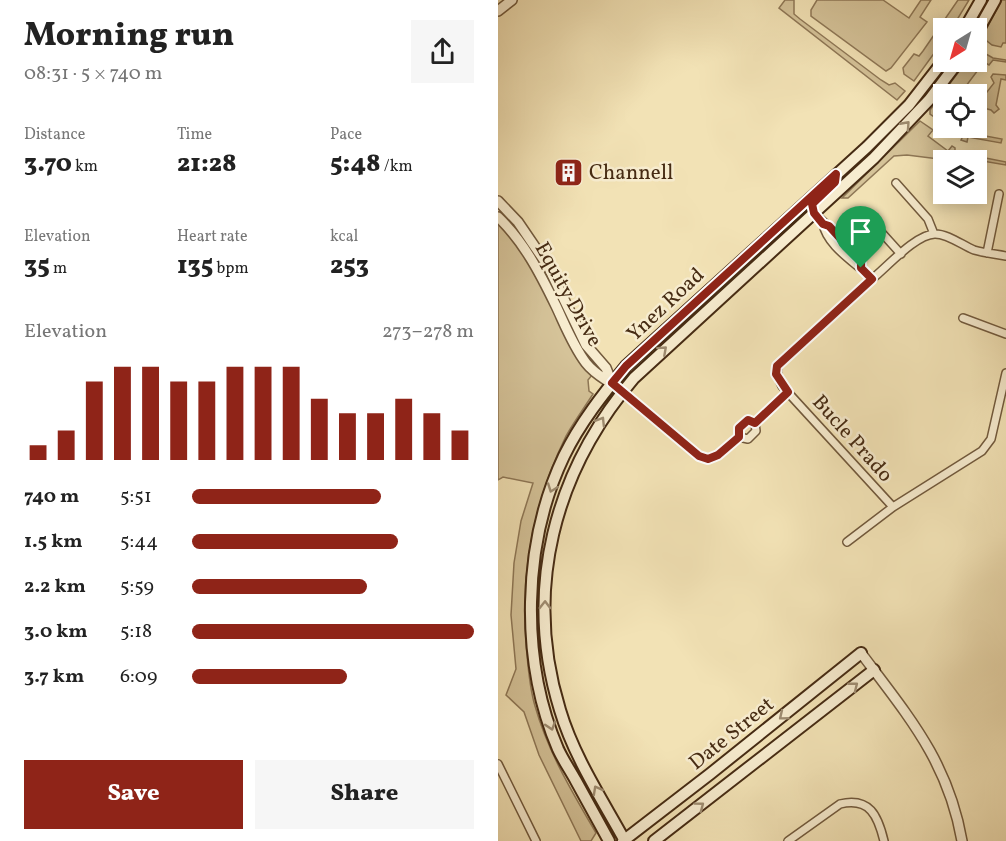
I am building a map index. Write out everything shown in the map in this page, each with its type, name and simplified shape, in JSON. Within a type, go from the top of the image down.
[{"type":"main road","points":[[971,18],[981,0]]},
{"type":"main road","points":[[985,18],[995,0]]},
{"type":"main road","name":"Ynez Road","points":[[609,841],[558,749],[538,682],[533,651],[532,580],[537,542],[550,494],[564,457],[594,406],[626,366],[909,105],[935,72]]},
{"type":"main road","name":"Ynez Road","points":[[624,841],[578,756],[560,711],[549,667],[545,617],[546,568],[556,518],[579,459],[611,404],[661,351],[902,130],[950,72]]},
{"type":"main road","points":[[814,213],[812,204],[835,182],[836,174]]},
{"type":"main road","name":"Date Street","points":[[624,841],[861,653]]},
{"type":"main road","name":"Date Street","points":[[654,841],[874,670]]},
{"type":"street","points":[[498,11],[512,0]]},
{"type":"street","points":[[896,183],[928,219],[934,234],[943,235],[960,244],[987,253],[1006,256]]},
{"type":"street","points":[[987,253],[999,194]]},
{"type":"street","name":"Equity Drive","points":[[498,201],[518,222],[549,266],[586,345],[606,368],[612,383]]},
{"type":"street","points":[[863,212],[901,254]]},
{"type":"street","points":[[814,213],[823,224],[824,231],[837,247],[855,266],[861,268],[872,279]]},
{"type":"street","name":"Equity Drive","points":[[498,217],[533,261],[576,348],[586,363],[599,377],[612,383],[622,392]]},
{"type":"street","points":[[823,224],[829,226],[844,241],[861,261],[861,268]]},
{"type":"street","name":"Bucle Prado","points":[[893,507],[788,392],[776,374],[777,366],[901,254],[924,237],[934,234]]},
{"type":"street","points":[[837,247],[844,241]]},
{"type":"street","points":[[849,260],[855,254]]},
{"type":"street","points":[[963,318],[1006,334]]},
{"type":"street","name":"Bucle Prado","points":[[847,542],[893,507],[982,451],[991,439],[1003,399],[1006,373]]},
{"type":"street","name":"Bucle Prado","points":[[622,392],[699,456],[708,459],[718,455],[739,437],[739,428],[748,420],[755,423],[788,392]]},
{"type":"street","points":[[861,653],[918,728],[942,771],[952,797],[962,841]]},
{"type":"street","points":[[498,764],[536,841]]},
{"type":"street","points":[[788,841],[840,804],[847,802],[864,806],[877,817],[884,841]]},
{"type":"shaded area","points":[[785,0],[794,0],[794,14],[800,19],[881,80],[889,85],[895,83],[905,91],[897,100],[779,8]]},
{"type":"shaded area","points":[[817,0],[883,0],[909,18],[921,0],[931,0],[920,17],[927,22],[891,68],[886,71],[811,16],[811,10]]},
{"type":"shaded area","points":[[958,0],[969,0],[958,18],[945,18]]},
{"type":"shaded area","points":[[1002,0],[1006,0],[1006,43],[1003,43],[1001,47],[987,41],[987,28]]},
{"type":"shaded area","points":[[933,36],[933,55],[914,81],[904,74],[903,68],[914,54],[919,56]]},
{"type":"shaded area","points":[[987,55],[1006,60],[1006,62],[993,60],[989,65]]},
{"type":"shaded area","points":[[958,72],[976,72],[968,84],[950,84]]},
{"type":"shaded area","points":[[993,74],[1006,75],[1006,80],[1001,79],[996,105],[999,109],[994,113],[987,109],[987,92],[994,83],[991,77]]},
{"type":"shaded area","points":[[920,121],[933,130],[928,136],[947,150],[933,150],[933,158],[894,156],[848,198],[842,198]]},
{"type":"shaded area","points":[[987,136],[1002,139],[1001,143],[974,138]]},
{"type":"shaded area","points":[[987,158],[1006,162],[1006,165],[987,162]]},
{"type":"shaded area","points":[[498,221],[536,274],[568,341],[592,375],[588,380],[589,391],[593,394],[566,436],[545,486],[532,537],[525,590],[526,644],[531,691],[540,723],[554,756],[596,833],[591,841],[581,841],[539,755],[524,712],[506,695],[516,669],[511,615],[514,563],[521,521],[533,483],[503,477],[498,480]]},
{"type":"place","name":"Channell","points":[[568,172]]},
{"type":"route","points":[[836,174],[835,182],[812,204],[814,213],[823,224],[829,226],[844,241],[861,261],[861,268],[872,279],[777,366],[776,374],[788,392],[755,423],[748,420],[739,428],[739,437],[718,455],[708,459],[699,456],[612,383],[626,366],[836,174]]}]
